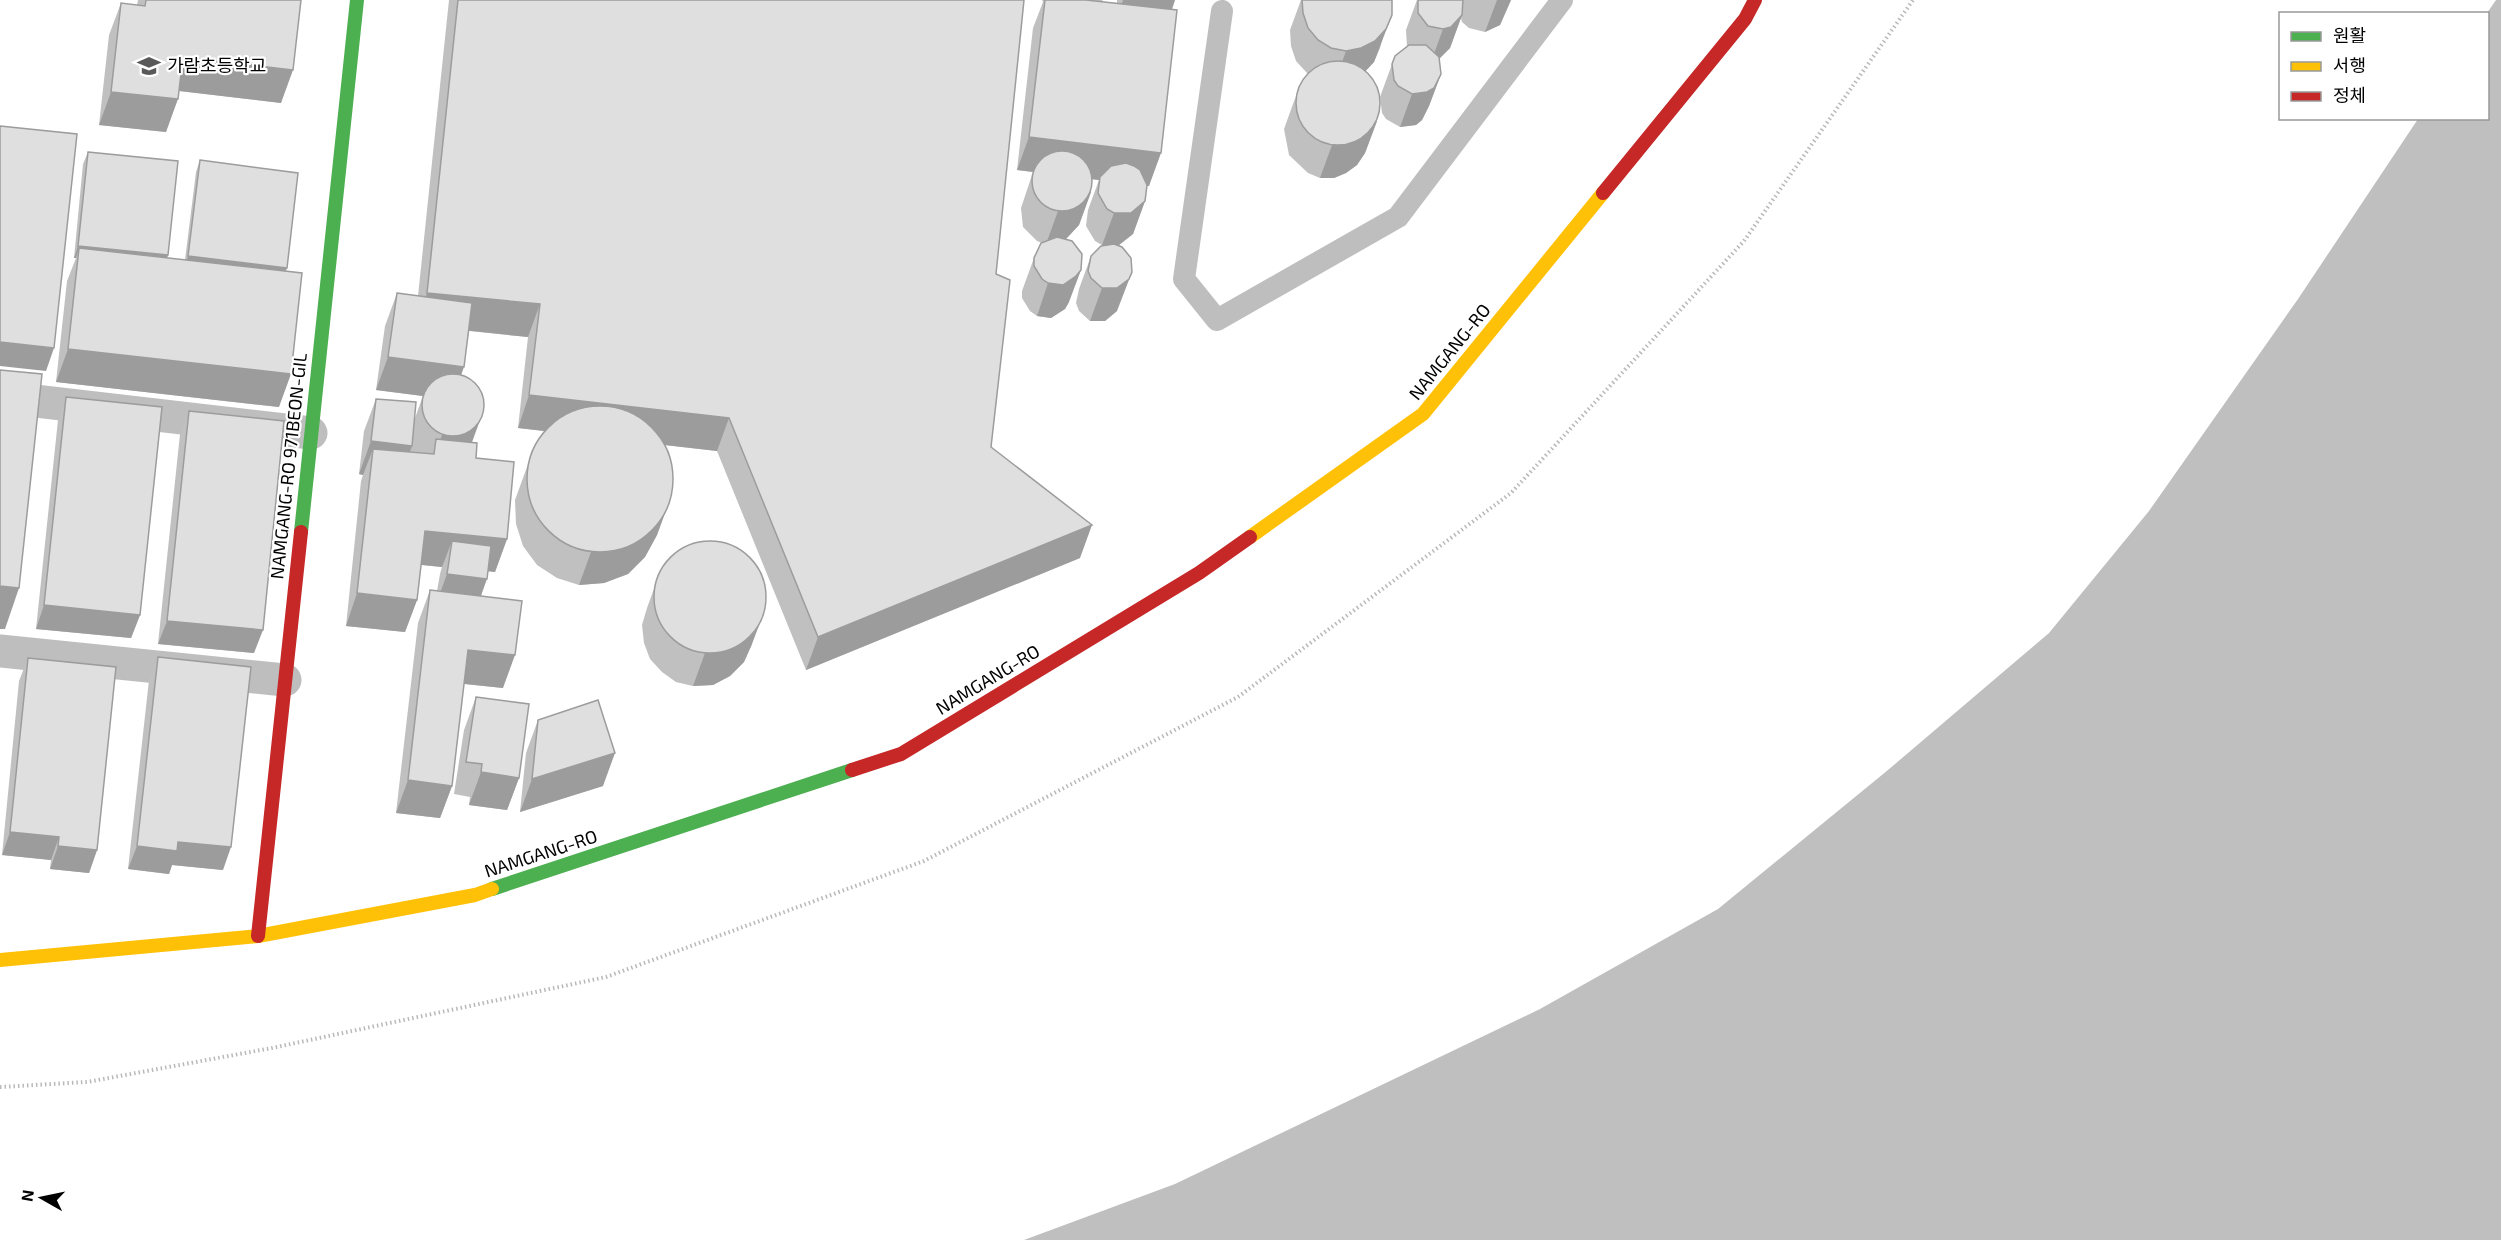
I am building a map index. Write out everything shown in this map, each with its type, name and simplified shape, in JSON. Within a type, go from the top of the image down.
[{"type":"street","name":"NAMGANG-RO 971BEON-GIL","points":[[258,936],[357,0]]},
{"type":"street","name":"NAMGANG-RO","points":[[0,960],[258,936],[475,894],[902,754],[1199,573],[1423,414],[1745,19],[1755,0]]},
{"type":"street","points":[[0,397],[311,433]]},
{"type":"street","points":[[0,651],[285,680]]},
{"type":"lane","points":[[1222,11],[1184,279],[1217,320],[1398,218],[1562,0]]},
{"type":"shaded area","points":[[2496,0],[2501,0],[2501,1240],[1024,1240],[1175,1184],[1540,1009],[1718,909],[1888,770],[2049,633],[2149,511],[2298,299],[2417,120],[2489,120],[2488,12]]},
{"type":"building","points":[[146,0],[301,0],[293,70],[183,57],[178,99],[111,92],[121,3],[145,6]]},
{"type":"building","points":[[458,0],[1024,0],[996,274],[1010,280],[991,447],[1092,525],[818,637],[729,418],[529,395],[540,304],[427,293]]},
{"type":"building","points":[[1045,0],[1086,0],[1177,10],[1161,153],[1029,137]]},
{"type":"building","points":[[1302,0],[1392,0],[1392,15],[1386,29],[1375,41],[1361,48],[1346,51],[1331,48],[1318,40],[1308,28]]},
{"type":"building","points":[[1418,0],[1463,0],[1462,15],[1451,27],[1443,29],[1428,26],[1418,13]]},
{"type":"building","points":[[1409,45],[1426,45],[1439,57],[1441,74],[1434,88],[1427,92],[1412,94],[1398,86],[1394,80],[1392,64],[1395,56]]},
{"type":"building","points":[[1338,61],[1354,64],[1373,80],[1380,103],[1377,119],[1361,138],[1338,145],[1322,142],[1303,126],[1296,103],[1299,87],[1315,68]]},
{"type":"building","points":[[0,126],[77,134],[54,348],[0,342]]},
{"type":"building","points":[[1062,151],[1083,160],[1092,181],[1083,202],[1062,211],[1041,202],[1032,181],[1041,160]]},
{"type":"building","points":[[88,152],[178,161],[168,255],[78,246]]},
{"type":"building","points":[[200,160],[298,173],[287,268],[188,256]]},
{"type":"building","points":[[1126,163],[1140,170],[1147,185],[1145,201],[1131,213],[1114,213],[1107,209],[1098,193],[1100,177],[1111,166]]},
{"type":"building","points":[[1057,237],[1072,241],[1082,254],[1081,270],[1063,285],[1048,283],[1042,279],[1034,266],[1034,258],[1041,243]]},
{"type":"building","points":[[1114,244],[1122,247],[1131,258],[1132,272],[1129,279],[1117,288],[1102,288],[1091,278],[1088,271],[1091,256],[1101,246]]},
{"type":"building","points":[[79,248],[302,273],[291,374],[68,349]]},
{"type":"building","points":[[397,293],[472,303],[464,367],[388,357]]},
{"type":"building","points":[[0,370],[42,374],[19,588],[0,586]]},
{"type":"building","points":[[453,374],[475,383],[484,405],[475,427],[453,436],[431,427],[422,405],[431,383]]},
{"type":"building","points":[[66,397],[162,407],[140,615],[44,605]]},
{"type":"building","points":[[376,399],[416,402],[412,446],[371,441]]},
{"type":"building","points":[[600,406],[628,412],[651,428],[667,451],[673,479],[667,507],[651,530],[628,546],[600,552],[572,546],[549,530],[533,507],[527,479],[533,451],[549,428],[572,412]]},
{"type":"building","points":[[189,411],[284,421],[263,630],[167,621]]},
{"type":"building","points":[[436,439],[477,443],[476,458],[514,462],[507,539],[425,531],[417,600],[357,593],[373,449],[434,454]]},
{"type":"building","points":[[452,541],[491,546],[487,579],[447,574]]},
{"type":"building","points":[[710,541],[731,546],[749,558],[761,576],[766,597],[761,618],[749,636],[731,648],[710,653],[689,648],[671,636],[659,618],[654,597],[659,576],[671,558],[689,546]]},
{"type":"building","points":[[430,590],[522,601],[515,655],[468,650],[452,786],[408,780]]},
{"type":"building","points":[[158,657],[251,667],[231,847],[178,842],[177,851],[137,846]]},
{"type":"building","points":[[28,658],[116,667],[97,850],[58,846],[59,837],[10,832]]},
{"type":"building","points":[[476,697],[529,704],[519,778],[481,772],[482,764],[466,762]]},
{"type":"building","points":[[598,700],[615,753],[532,779],[538,720]]},
{"type":"traffic: fast","points":[[301,532],[357,0]]},
{"type":"traffic: fast","points":[[492,889],[852,770]]},
{"type":"traffic: slow","points":[[1250,537],[1423,414],[1603,193]]},
{"type":"traffic: slow","points":[[0,960],[258,936],[475,895],[492,889]]},
{"type":"traffic: jam","points":[[1603,193],[1745,19],[1755,0]]},
{"type":"traffic: jam","points":[[258,936],[301,532]]},
{"type":"traffic: jam","points":[[852,770],[901,754],[1199,573],[1250,537]]},
{"type":"place","name":"가람초등학교","points":[[149,66]]}]
